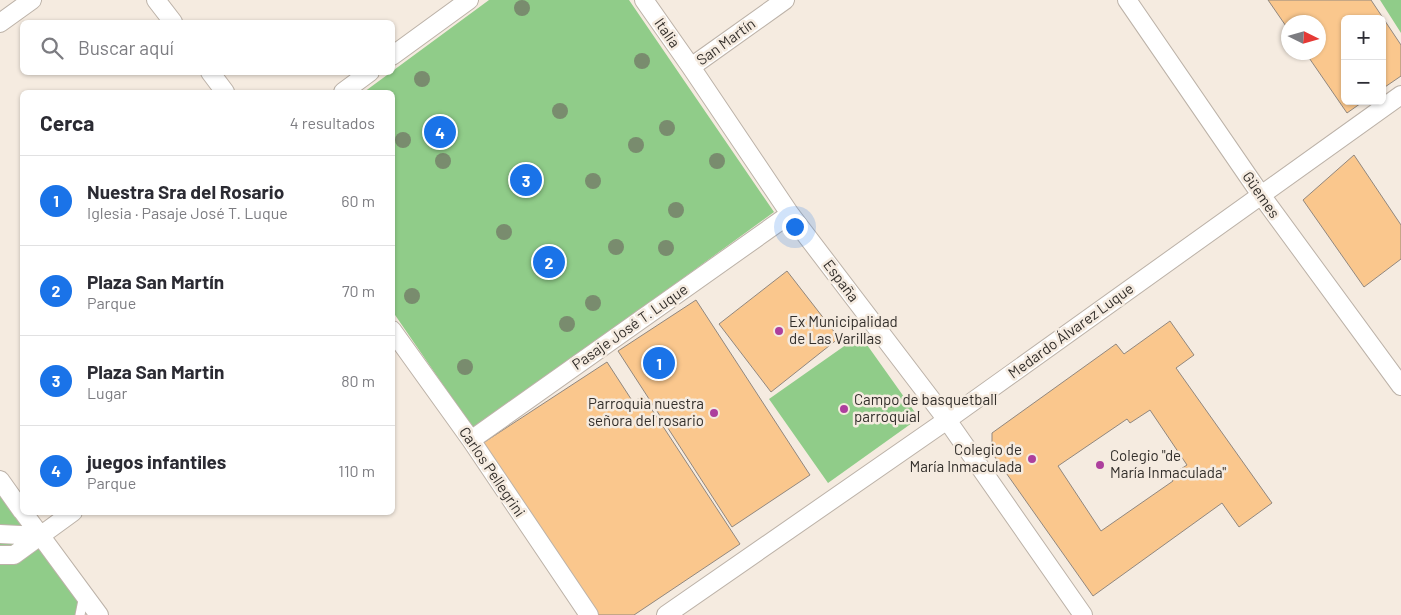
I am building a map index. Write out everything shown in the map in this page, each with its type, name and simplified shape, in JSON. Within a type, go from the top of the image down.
[{"type":"street","points":[[0,23],[32,0]]},
{"type":"street","points":[[156,0],[171,20]]},
{"type":"street","points":[[395,54],[469,0]]},
{"type":"street","name":"Italia","points":[[644,0],[691,67]]},
{"type":"street","name":"San Martín","points":[[691,67],[784,0]]},
{"type":"street","name":"Güemes","points":[[1127,0],[1261,195],[1401,386]]},
{"type":"street","name":"España","points":[[691,67],[790,214],[947,420],[1083,615]]},
{"type":"street","points":[[212,75],[223,90]]},
{"type":"street","points":[[346,90],[366,75]]},
{"type":"street","name":"Medardo Álvarez Luque","points":[[666,615],[947,420],[1401,95]]},
{"type":"street","name":"Pasaje José T. Luque","points":[[471,440],[790,214]]},
{"type":"street","name":"Carlos Pellegrini","points":[[395,334],[471,440],[589,615]]},
{"type":"street","points":[[0,480],[20,508]]},
{"type":"street","points":[[25,515],[99,615]]},
{"type":"street","points":[[0,555],[14,555],[69,515]]},
{"type":"street","points":[[0,534],[40,536]]},
{"type":"lane","points":[[80,615],[84,595]]},
{"type":"green space","points":[[489,0],[629,0],[774,212],[474,430],[395,315],[395,90],[367,90],[387,75],[395,75],[395,69]]},
{"type":"green space","points":[[1380,0],[1401,0],[1401,33]]},
{"type":"green space","name":"Campo de basquetball parroquial","points":[[860,335],[919,418],[828,483],[769,399]]},
{"type":"green space","points":[[0,480],[20,507],[20,515],[26,515],[84,595],[80,615],[0,615]]},
{"type":"building","points":[[1268,0],[1371,0],[1381,15],[1341,15],[1341,104],[1311,60],[1326,60],[1326,15],[1281,15],[1281,19]]},
{"type":"building","points":[[1386,22],[1401,45],[1401,76],[1386,86]]},
{"type":"building","points":[[1341,105],[1358,105],[1347,113]]},
{"type":"building","points":[[1354,155],[1401,225],[1401,259],[1364,287],[1303,200]]},
{"type":"building","name":"Ex Municipalidad de Las Varillas","points":[[787,271],[839,338],[771,392],[719,324]]},
{"type":"building","name":"Parroquia nuestra señora del rosario","points":[[696,300],[810,475],[732,527],[618,351]]},
{"type":"building","name":"Colegio de María Inmaculada","points":[[1170,321],[1194,355],[1176,368],[1272,503],[1239,527],[1222,503],[1093,596],[992,453],[992,433],[1116,344],[1124,354]],"holes":[[[1150,410],[1187,465],[1170,476],[1173,481],[1101,531],[1058,466],[1127,419],[1130,423]]]},
{"type":"building","points":[[607,362],[633,402],[643,396],[740,544],[634,615],[595,615],[483,443]]},
{"type":"place","name":"juegos infantiles","points":[[440,132]]},
{"type":"place","name":"Plaza San Martin","points":[[526,180]]},
{"type":"place","name":"Plaza San Martín","points":[[549,262]]},
{"type":"place","name":"Ex Municipalidad de Las Varillas","points":[[779,331]]},
{"type":"place","name":"Nuestra Sra del Rosario","points":[[659,363]]},
{"type":"place","name":"Campo de basquetball parroquial","points":[[844,409]]},
{"type":"place","name":"Parroquia nuestra señora del rosario","points":[[714,413]]},
{"type":"place","name":"Colegio de María Inmaculada","points":[[1032,459]]},
{"type":"place","name":"Colegio \"de María Inmaculada\"","points":[[1100,465]]}]
